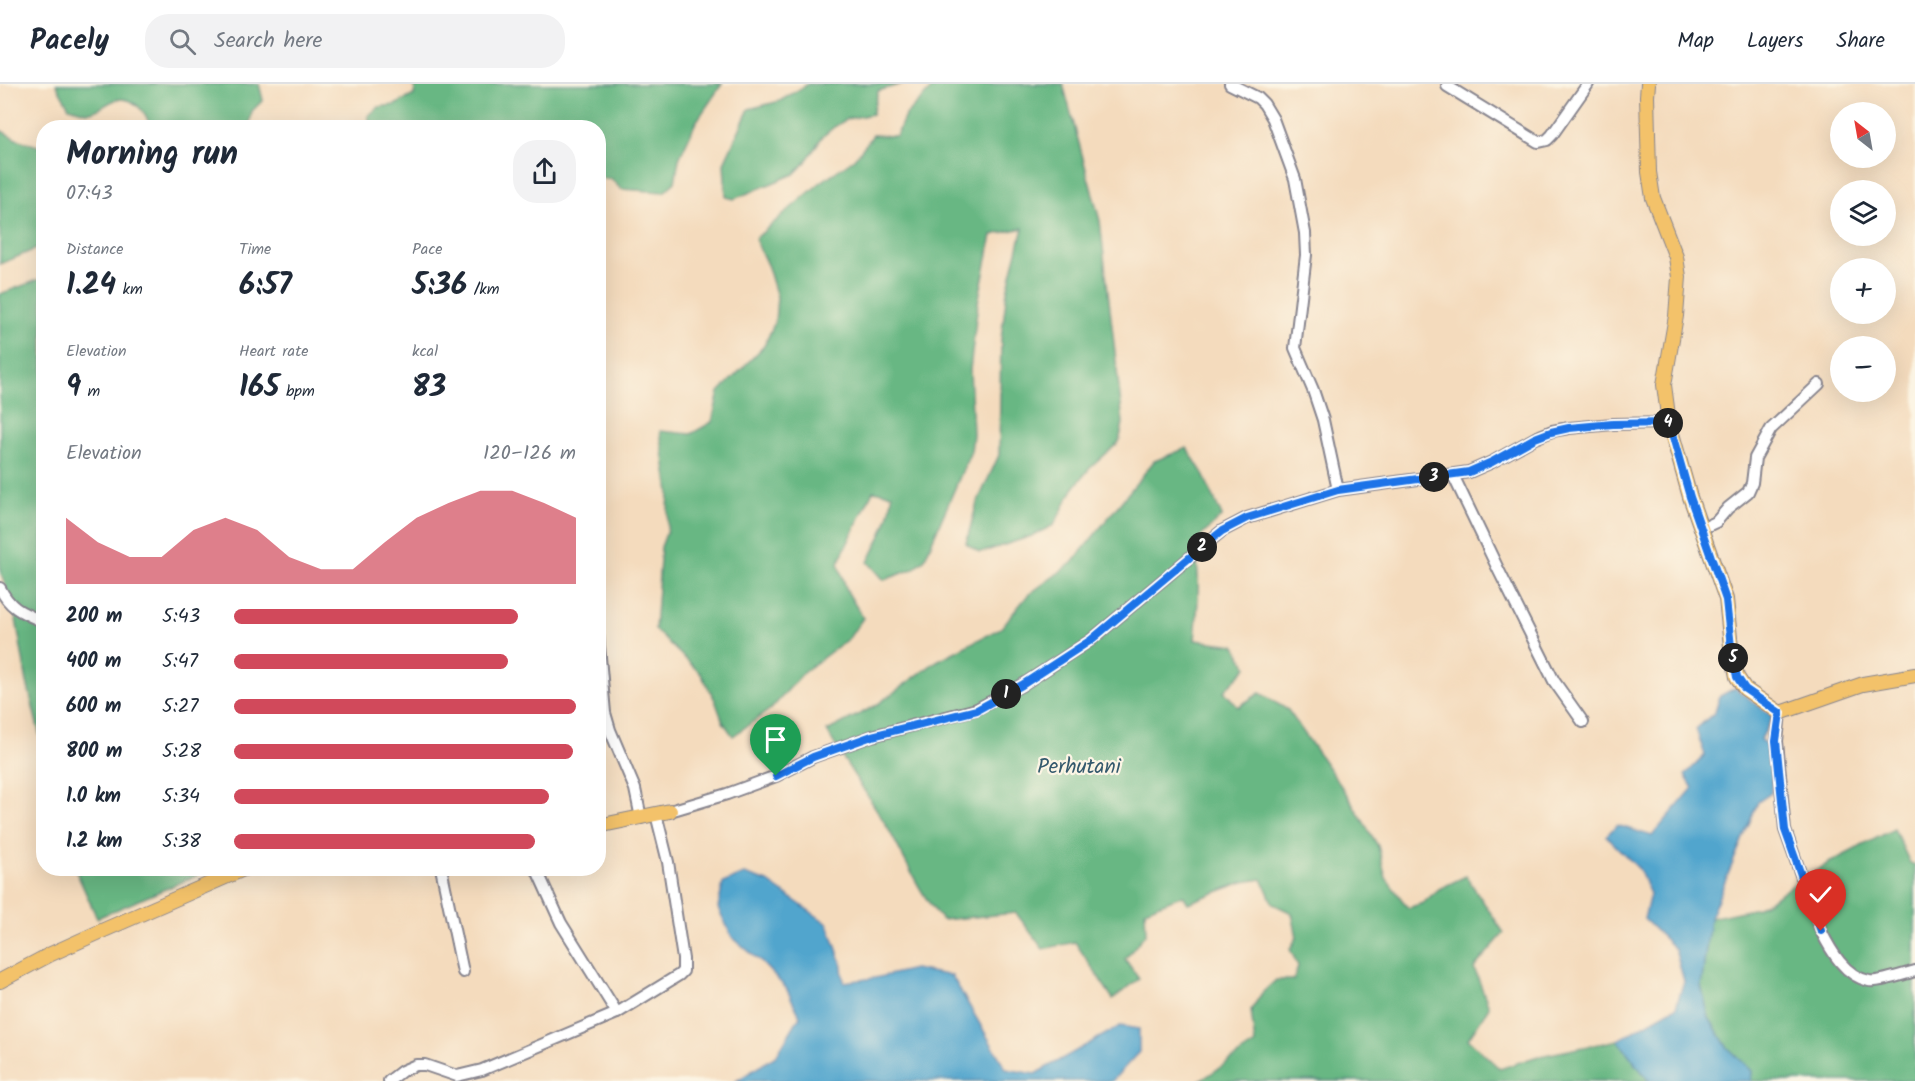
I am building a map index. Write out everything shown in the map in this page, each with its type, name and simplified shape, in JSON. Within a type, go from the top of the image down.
[{"type":"main road","points":[[1648,84],[1649,172],[1653,198],[1676,257],[1679,277],[1676,316],[1665,370],[1664,385],[1669,423],[1701,529],[1726,600],[1737,677],[1745,689],[1780,713],[1863,684],[1915,675]]},
{"type":"main road","points":[[606,825],[670,811]]},
{"type":"main road","points":[[0,981],[51,954],[228,876]]},
{"type":"street","points":[[1230,84],[1258,98],[1264,104],[1273,119],[1295,179],[1305,233],[1306,255],[1295,348],[1323,420],[1338,490]]},
{"type":"street","points":[[1447,86],[1538,142],[1547,140],[1552,135],[1588,84]]},
{"type":"street","points":[[1701,529],[1716,522],[1728,508],[1748,492],[1752,483],[1755,458],[1771,429],[1820,384]]},
{"type":"street","points":[[670,811],[776,776],[813,757],[872,736],[977,710],[1022,685],[1091,640],[1222,531],[1252,516],[1338,490],[1453,475],[1481,468],[1535,438],[1551,432],[1613,424],[1669,423]]},
{"type":"street","points":[[1453,475],[1554,681],[1583,722]]},
{"type":"street","points":[[0,588],[10,603],[20,612],[36,619]]},
{"type":"street","points":[[1780,713],[1776,741],[1785,830],[1827,944],[1841,963],[1855,975],[1870,982],[1915,971]]},
{"type":"street","points":[[606,716],[634,789],[641,818]]},
{"type":"street","points":[[389,1081],[402,1071],[416,1065],[425,1065],[458,1076],[472,1073],[617,1013],[680,975],[683,971],[683,959],[668,862],[656,814]]},
{"type":"street","points":[[443,876],[463,972]]},
{"type":"street","points":[[540,876],[561,923],[617,1013]]},
{"type":"green space","points":[[56,84],[259,84],[263,100],[252,111],[250,120],[148,120],[137,105],[120,99],[91,112],[69,107]]},
{"type":"green space","points":[[413,84],[722,84],[696,122],[679,159],[675,182],[664,192],[621,189],[611,179],[606,179],[606,120],[369,120],[368,116],[379,107],[395,105],[414,95]]},
{"type":"green space","points":[[808,84],[902,84],[878,91],[872,114],[847,119],[822,137],[805,163],[794,174],[734,199],[726,197],[724,163],[749,109],[780,101]]},
{"type":"green space","points":[[936,84],[1063,84],[1100,221],[1123,423],[1119,442],[1089,469],[1073,489],[1054,525],[1032,536],[986,551],[979,552],[966,543],[977,503],[999,455],[1001,339],[1007,291],[1023,228],[992,235],[978,302],[970,370],[973,434],[971,451],[924,560],[913,569],[884,580],[868,562],[887,520],[892,494],[873,491],[838,563],[847,591],[863,618],[849,638],[804,672],[772,708],[733,736],[723,722],[715,700],[701,674],[655,630],[661,547],[667,531],[669,492],[660,431],[691,434],[712,422],[719,392],[764,346],[775,322],[777,297],[768,267],[755,239],[821,182],[854,159],[873,135],[896,136],[905,116]]},
{"type":"green space","points":[[0,130],[16,139],[36,145],[36,249],[0,264]]},
{"type":"green space","points":[[36,281],[36,720],[16,619],[0,570],[0,294]]},
{"type":"green space","name":"Perhutani","points":[[1187,448],[1202,472],[1222,516],[1194,543],[1198,579],[1195,640],[1235,645],[1247,667],[1224,691],[1238,707],[1260,693],[1288,710],[1348,796],[1378,846],[1386,878],[1408,908],[1423,903],[1439,889],[1466,876],[1504,933],[1474,968],[1489,1007],[1468,1039],[1500,1069],[1535,1057],[1618,1040],[1649,1081],[1200,1081],[1255,1044],[1251,1010],[1262,993],[1276,980],[1294,980],[1298,966],[1290,949],[1297,937],[1292,913],[1273,904],[1262,879],[1243,882],[1188,903],[1183,895],[1145,910],[1146,933],[1125,959],[1139,979],[1113,999],[1075,942],[1043,949],[1016,913],[942,920],[933,909],[886,825],[827,731],[875,706],[937,661],[1001,628],[1028,595],[1072,563],[1154,461]]},
{"type":"green space","points":[[1894,829],[1910,863],[1915,865],[1915,1081],[1751,1081],[1752,1071],[1727,1047],[1709,1018],[1701,986],[1710,918],[1757,908],[1827,864]]},
{"type":"green space","points":[[78,876],[196,876],[97,918]]},
{"type":"water","points":[[1735,688],[1773,717],[1761,739],[1774,757],[1771,793],[1758,802],[1710,918],[1701,986],[1709,1018],[1727,1047],[1752,1071],[1751,1081],[1649,1081],[1618,1040],[1676,1007],[1684,981],[1675,949],[1644,919],[1650,894],[1639,869],[1606,836],[1617,825],[1652,836],[1693,788],[1685,775],[1705,755],[1696,729],[1715,712],[1720,696]]},
{"type":"water","points":[[744,874],[768,882],[828,924],[841,961],[844,982],[914,969],[952,976],[1006,1069],[1035,1074],[1120,1026],[1139,1029],[1139,1052],[1112,1081],[736,1081],[776,1056],[800,1016],[786,988],[732,937],[718,908],[723,883]]},
{"type":"route","points":[[776,776],[813,757],[872,736],[977,710],[1022,685],[1091,640],[1222,531],[1247,518],[1338,490],[1469,472],[1551,432],[1613,424],[1669,423],[1690,497],[1726,600],[1737,677],[1745,689],[1780,713],[1776,741],[1785,830],[1821,931]]}]
